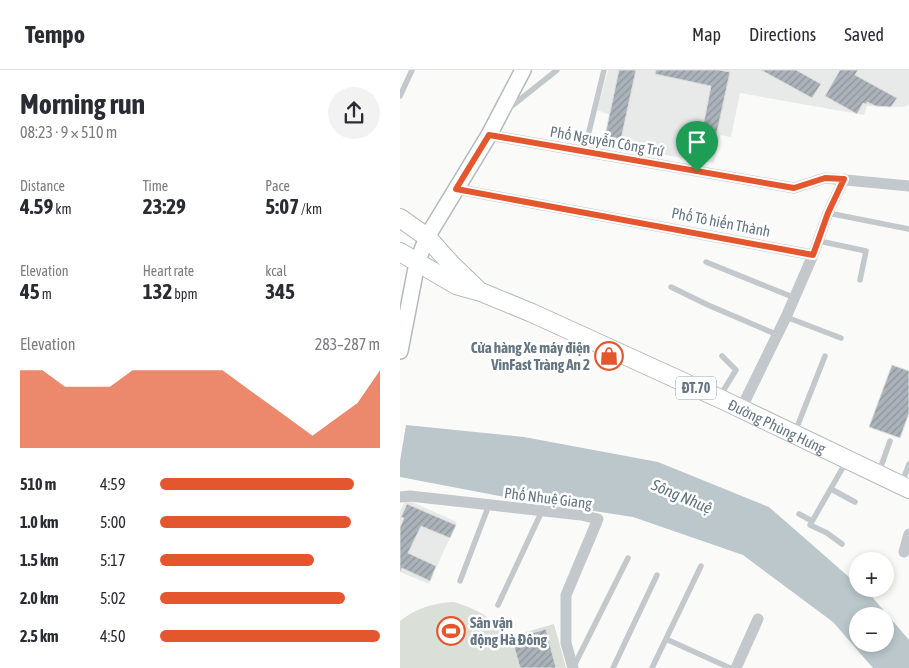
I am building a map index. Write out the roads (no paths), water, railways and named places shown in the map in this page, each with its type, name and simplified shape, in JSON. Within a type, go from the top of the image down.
[{"type":"main road","name":"Đường Phùng Hưng","points":[[400,218],[426,237],[481,292]]},
{"type":"main road","name":"Đường Phùng Hưng","points":[[400,252],[456,285],[481,292],[532,313],[719,398],[905,487]]},
{"type":"street","points":[[400,351],[417,263],[426,237],[489,135],[523,70]]},
{"type":"street","name":"Phố Nguyễn Công Trứ","points":[[489,135],[794,188],[825,178],[909,186]]},
{"type":"street","points":[[741,409],[795,298],[819,241],[828,213],[844,179]]},
{"type":"street","name":"Phố Tô hiến Thành","points":[[456,189],[813,255]]},
{"type":"street","name":"Phố Nhuệ Giang","points":[[400,497],[410,496],[598,519],[566,595],[566,643],[573,668]]},
{"type":"street","points":[[904,552],[909,534]]},
{"type":"street","points":[[736,668],[758,620]]},
{"type":"lane","points":[[400,96],[412,70]]},
{"type":"lane","points":[[500,115],[557,70]]},
{"type":"lane","points":[[584,152],[604,70]]},
{"type":"lane","points":[[828,213],[909,229]]},
{"type":"lane","points":[[819,241],[866,251],[860,280]]},
{"type":"lane","points":[[706,262],[795,298]]},
{"type":"lane","points":[[671,287],[778,335]]},
{"type":"lane","points":[[786,317],[842,338]]},
{"type":"lane","points":[[719,398],[736,370],[722,356]]},
{"type":"lane","points":[[794,434],[825,356]]},
{"type":"lane","points":[[878,474],[890,441]]},
{"type":"lane","points":[[842,544],[810,525],[847,460]]},
{"type":"lane","points":[[905,487],[909,464]]},
{"type":"lane","points":[[831,489],[855,502]]},
{"type":"lane","points":[[460,581],[489,505]]},
{"type":"lane","points":[[498,605],[542,511]]},
{"type":"lane","points":[[799,514],[812,521]]},
{"type":"lane","points":[[573,668],[628,558]]},
{"type":"lane","points":[[652,668],[700,566]]},
{"type":"lane","points":[[613,668],[658,574]]},
{"type":"lane","points":[[666,638],[730,668]]},
{"type":"water","name":"Sông Nhuệ","points":[[406,425],[524,437],[658,462],[769,507],[849,577],[849,597],[872,597],[881,607],[849,607],[849,640],[833,622],[743,555],[633,517],[515,499],[400,477],[400,461]]},
{"type":"water","points":[[894,622],[909,640],[909,668],[873,668],[859,652],[894,652]]},
{"type":"place","name":"Cửa hàng Xe máy điện VinFast Tràng An 2","points":[[609,356]]},
{"type":"place","name":"Sân vận động Hà Đông","points":[[451,631]]}]
